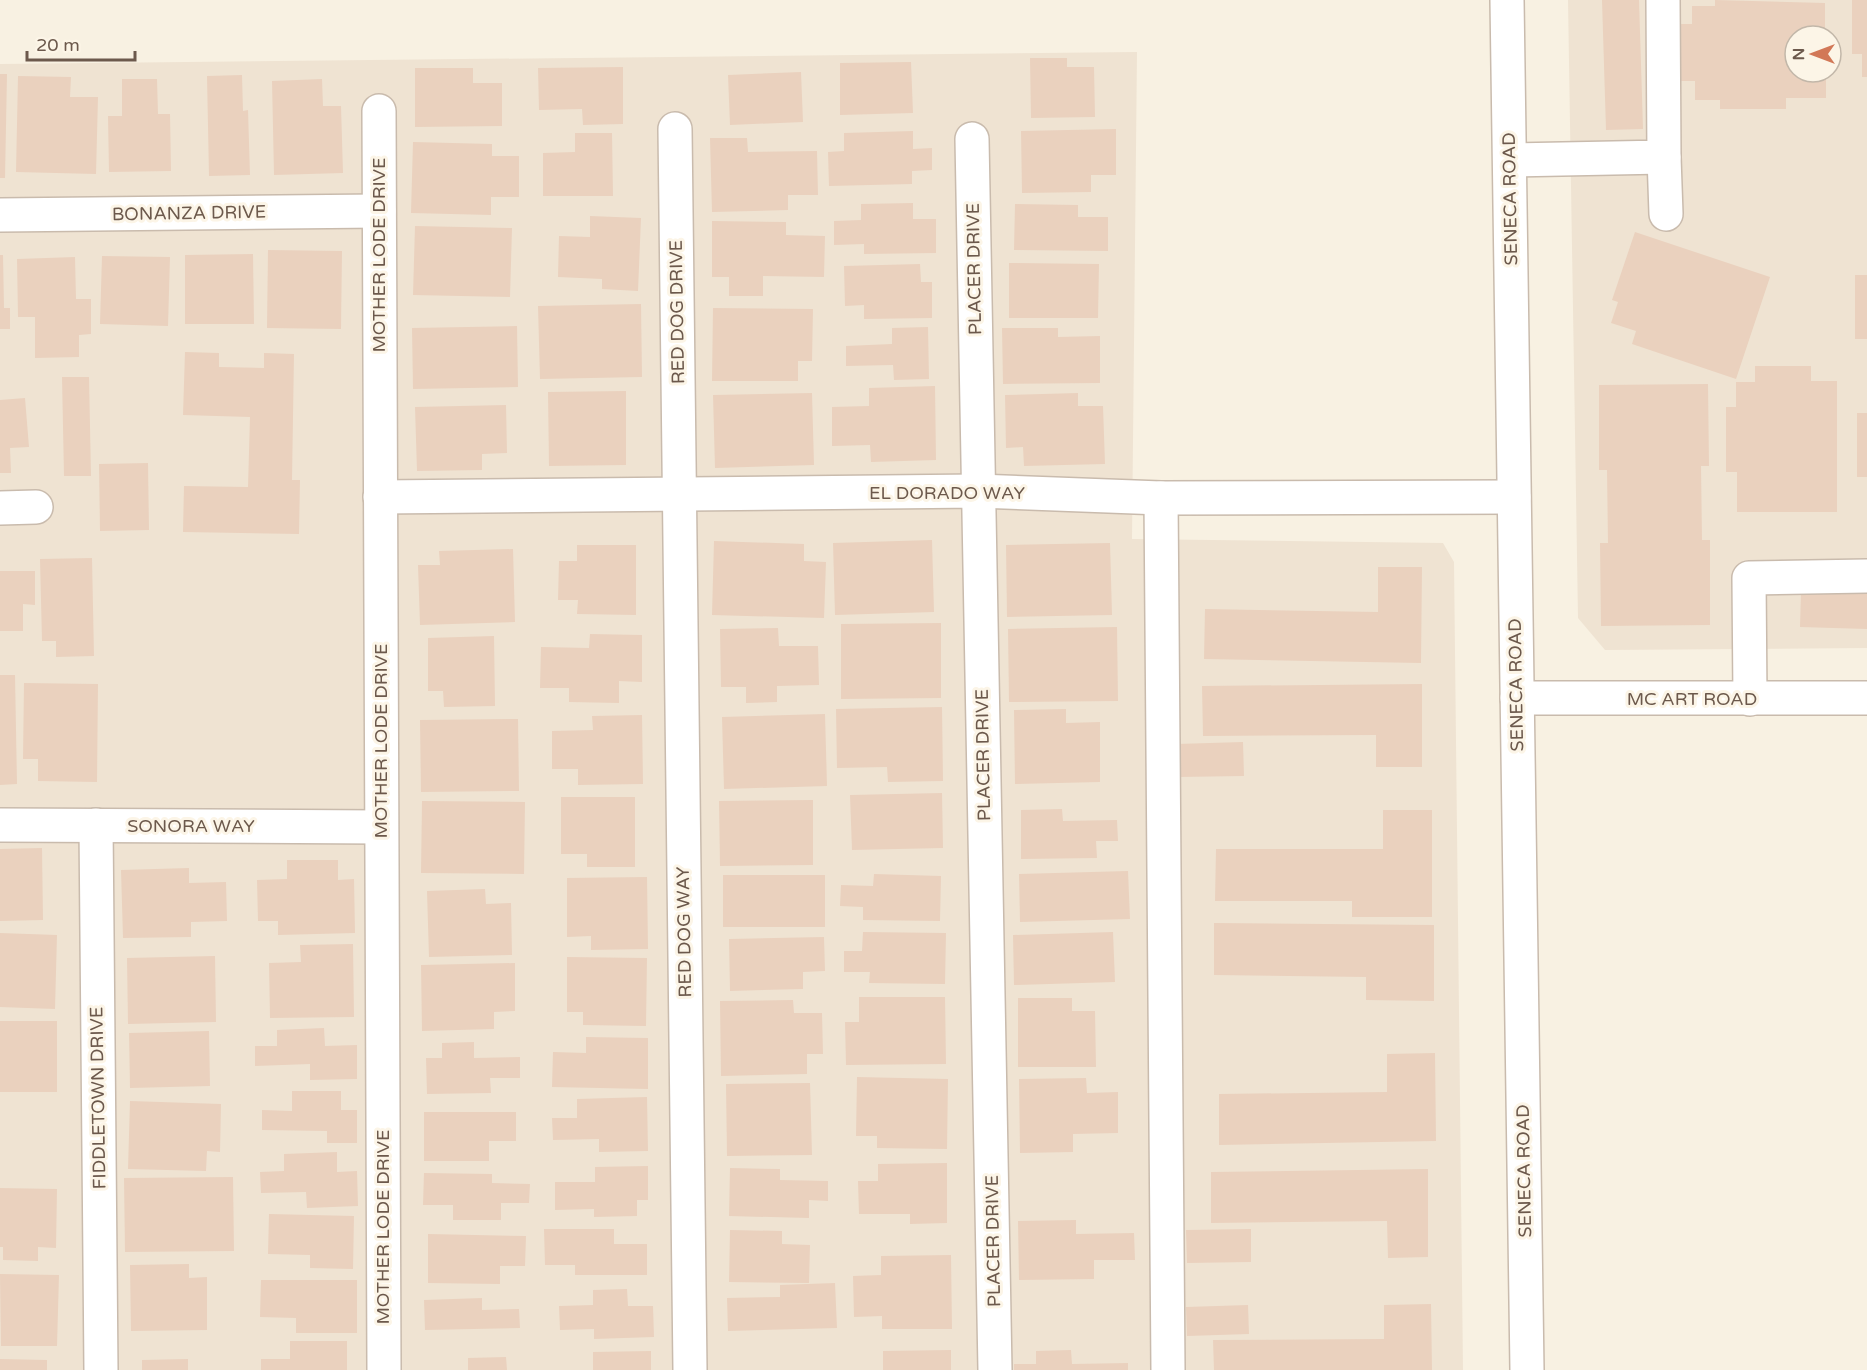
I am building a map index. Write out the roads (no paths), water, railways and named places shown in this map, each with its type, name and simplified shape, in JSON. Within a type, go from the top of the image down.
[{"type":"street","name":"SENECA ROAD","points":[[1507,0],[1527,1370]]},
{"type":"street","points":[[1663,0],[1666,214]]},
{"type":"street","name":"MOTHER LODE DRIVE","points":[[379,111],[384,1370]]},
{"type":"street","name":"RED DOG DRIVE","points":[[675,129],[679,494]]},
{"type":"street","name":"PLACER DRIVE","points":[[972,139],[995,1370]]},
{"type":"street","points":[[1510,160],[1664,157]]},
{"type":"street","name":"BONANZA DRIVE","points":[[0,215],[379,212]]},
{"type":"street","name":"EL DORADO WAY","points":[[380,497],[978,491],[1161,498],[1514,497]]},
{"type":"street","name":"RED DOG WAY","points":[[679,494],[690,1370]]},
{"type":"street","points":[[1161,498],[1168,1370]]},
{"type":"street","points":[[0,507],[36,507]]},
{"type":"street","points":[[1750,699],[1749,578],[1867,576]]},
{"type":"street","name":"MC ART ROAD","points":[[1517,698],[1867,698]]},
{"type":"street","name":"SONORA WAY","points":[[0,825],[381,827]]},
{"type":"street","name":"FIDDLETOWN DRIVE","points":[[96,825],[101,1370]]}]
